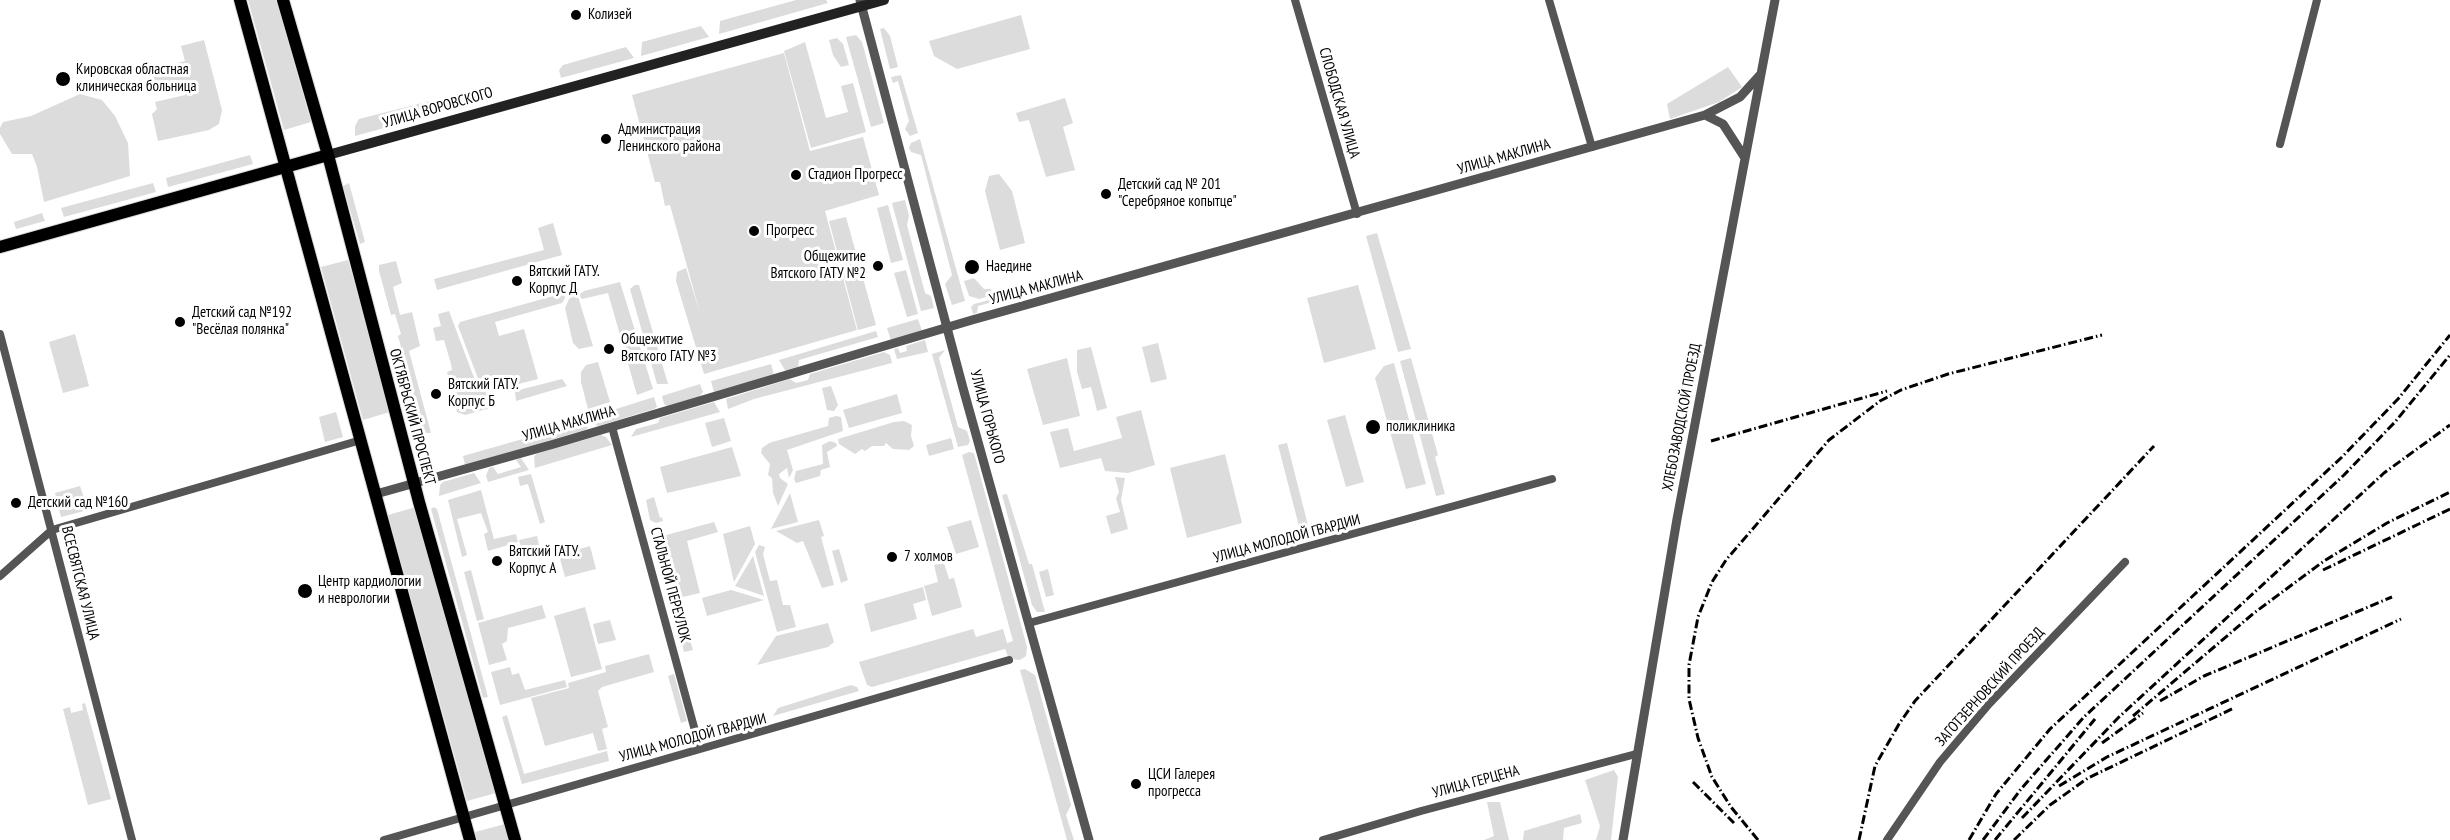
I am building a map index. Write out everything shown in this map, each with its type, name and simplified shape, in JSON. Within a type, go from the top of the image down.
[{"type":"main road","points":[[240,0],[470,840]]},
{"type":"main road","name":"ОКТЯБРЬСКИЙ ПРОСПЕКТ","points":[[283,0],[328,155],[414,483],[515,840]]},
{"type":"main road","name":"УЛИЦА ВОРОВСКОГО","points":[[0,247],[861,3],[884,0]]},
{"type":"street","name":"СЛОБОДСКАЯ УЛИЦА","points":[[1295,0],[1357,214]]},
{"type":"street","points":[[1549,0],[1592,147]]},
{"type":"street","name":"ХЛЕБОЗАВОДСКОЙ ПРОЕЗД","points":[[1623,840],[1636,754],[1775,0]]},
{"type":"street","points":[[2280,144],[2317,0]]},
{"type":"street","name":"УЛИЦА ГОРЬКОГО","points":[[861,3],[947,328],[1089,840]]},
{"type":"street","name":"УЛИЦА МАКЛИНА","points":[[376,494],[947,328],[1706,115],[1740,97],[1760,75]]},
{"type":"street","points":[[1706,115],[1723,124],[1732,134],[1745,158]]},
{"type":"street","name":"ВСЕСВЯТСКАЯ УЛИЦА","points":[[0,334],[132,840]]},
{"type":"street","name":"СТАЛЬНОЙ ПЕРЕУЛОК","points":[[612,427],[700,749]]},
{"type":"street","points":[[0,576],[52,530],[361,440]]},
{"type":"street","name":"УЛИЦА МОЛОДОЙ ГВАРДИИ","points":[[1029,624],[1552,479]]},
{"type":"street","name":"ЗАГОТЗЕРНОВСКИЙ ПРОЕЗД","points":[[1887,840],[1940,762],[1989,704],[2125,562]]},
{"type":"street","name":"УЛИЦА МОЛОДОЙ ГВАРДИИ","points":[[384,840],[1009,660]]},
{"type":"street","name":"УЛИЦА ГЕРЦЕНА","points":[[1323,840],[1636,754]]},
{"type":"shaded area","points":[[248,0],[276,0],[311,122],[284,130]]},
{"type":"shaded area","points":[[796,0],[826,0],[828,3],[719,34],[720,21]]},
{"type":"shaded area","points":[[1021,15],[1030,49],[957,69],[934,56],[929,41]]},
{"type":"shaded area","points":[[701,26],[709,37],[641,56],[642,42]]},
{"type":"shaded area","points":[[884,28],[890,36],[898,67],[890,69],[880,29]]},
{"type":"shaded area","points":[[856,35],[862,42],[884,123],[871,127],[846,37]]},
{"type":"shaded area","points":[[837,38],[843,44],[849,65],[841,67],[833,55],[829,40]]},
{"type":"shaded area","points":[[204,40],[222,110],[219,124],[209,130],[158,141],[152,114],[157,109],[155,102],[185,95],[191,87],[190,83],[155,91],[150,70],[185,61],[181,46]]},
{"type":"shaded area","points":[[805,42],[826,118],[848,112],[841,86],[853,83],[866,132],[811,148],[784,51]]},
{"type":"shaded area","points":[[626,47],[634,58],[561,78],[559,70],[563,65]]},
{"type":"shaded area","name":"Прогресс","points":[[784,53],[810,151],[863,137],[879,195],[825,211],[857,330],[704,374],[676,281],[677,272],[686,268],[700,313],[670,205],[665,206],[660,182],[655,182],[632,95]]},
{"type":"shaded area","points":[[1728,67],[1742,87],[1719,102],[1670,119],[1667,104]]},
{"type":"shaded area","points":[[901,75],[918,133],[910,136],[905,129],[909,121],[898,81],[893,83],[891,77]]},
{"type":"shaded area","points":[[80,94],[102,100],[115,116],[128,143],[130,176],[44,202],[32,154],[12,154],[0,134],[0,128],[3,122],[31,116]]},
{"type":"shaded area","points":[[1065,98],[1073,123],[1063,127],[1075,170],[1046,177],[1029,120],[1019,122],[1016,113]]},
{"type":"shaded area","points":[[430,101],[439,113],[355,136],[355,126],[359,119]]},
{"type":"shaded area","points":[[920,139],[965,301],[952,305],[945,284],[952,275],[921,155],[911,152],[909,148],[911,143]]},
{"type":"shaded area","points":[[250,155],[253,164],[168,187],[166,178]]},
{"type":"shaded area","points":[[999,174],[1012,191],[1025,243],[1000,250],[985,191],[989,176]]},
{"type":"shaded area","points":[[153,183],[156,192],[64,217],[61,208]]},
{"type":"shaded area","points":[[349,183],[365,242],[360,244],[343,186]]},
{"type":"shaded area","points":[[905,200],[909,216],[907,225],[925,293],[931,296],[934,308],[921,311],[892,203]]},
{"type":"shaded area","points":[[888,205],[903,260],[891,263],[877,208]]},
{"type":"shaded area","points":[[42,213],[45,221],[16,229],[14,222]]},
{"type":"shaded area","points":[[846,217],[876,325],[858,330],[829,221]]},
{"type":"shaded area","points":[[553,223],[562,255],[437,290],[434,279],[544,250],[538,228]]},
{"type":"shaded area","points":[[1377,233],[1411,349],[1398,352],[1366,236]]},
{"type":"shaded area","points":[[348,260],[390,412],[363,420],[321,267]]},
{"type":"shaded area","points":[[396,261],[402,283],[393,287],[400,315],[412,312],[420,346],[409,351],[431,433],[424,433],[398,336],[401,334],[395,314],[391,315],[379,271],[379,265]]},
{"type":"shaded area","points":[[906,270],[918,314],[907,317],[894,273]]},
{"type":"shaded area","points":[[1076,277],[1076,279],[978,306],[977,313],[973,314],[971,307],[974,304]]},
{"type":"shaded area","points":[[974,278],[984,289],[991,289],[993,295],[979,299],[969,296],[964,281]]},
{"type":"shaded area","points":[[620,282],[653,389],[637,395],[608,293],[582,299],[579,295],[584,291]]},
{"type":"shaded area","points":[[639,285],[668,384],[657,384],[630,289]]},
{"type":"shaded area","points":[[1358,285],[1376,349],[1324,363],[1307,298]]},
{"type":"shaded area","points":[[564,293],[565,298],[562,303],[495,322],[499,336],[524,329],[538,379],[495,390],[479,381],[458,326],[460,322]]},
{"type":"shaded area","points":[[578,296],[593,346],[579,349],[573,343],[565,308],[570,297]]},
{"type":"shaded area","points":[[449,311],[476,383],[487,394],[490,408],[465,415],[457,412],[447,372],[452,370],[451,364],[444,340],[436,341],[433,328],[441,326],[438,314]]},
{"type":"shaded area","points":[[918,319],[922,331],[891,341],[887,328]]},
{"type":"shaded area","points":[[876,331],[878,337],[799,360],[798,369],[786,372],[779,360]]},
{"type":"shaded area","points":[[75,334],[89,386],[63,393],[49,342]]},
{"type":"shaded area","points":[[925,340],[928,352],[897,359],[894,349],[898,348],[900,353],[907,351],[906,346]]},
{"type":"shaded area","points":[[1158,343],[1167,379],[1151,383],[1142,347]]},
{"type":"shaded area","points":[[1091,347],[1107,408],[1097,411],[1091,387],[1082,389],[1077,372],[1077,350]]},
{"type":"shaded area","points":[[945,350],[939,358],[958,427],[967,431],[970,441],[968,445],[958,447],[932,354]]},
{"type":"shaded area","points":[[884,352],[890,355],[892,363],[754,399],[728,409],[726,399],[790,379],[796,383],[808,380],[810,374]]},
{"type":"shaded area","points":[[1067,358],[1080,416],[1043,425],[1027,369]]},
{"type":"shaded area","points":[[1411,358],[1438,455],[1435,457],[1445,494],[1436,496],[1400,361]]},
{"type":"shaded area","points":[[598,362],[610,402],[588,409],[581,382],[581,372],[586,365]]},
{"type":"shaded area","points":[[1394,363],[1426,484],[1406,489],[1375,378],[1384,366]]},
{"type":"shaded area","points":[[771,364],[774,375],[714,392],[711,381]]},
{"type":"shaded area","points":[[562,379],[567,386],[516,401],[515,391]]},
{"type":"shaded area","points":[[700,384],[703,392],[699,397],[667,406],[664,404],[662,396]]},
{"type":"shaded area","points":[[831,386],[838,405],[834,411],[827,410],[822,388]]},
{"type":"shaded area","points":[[897,394],[902,413],[849,428],[843,410]]},
{"type":"shaded area","points":[[654,397],[657,407],[654,409],[598,426],[595,424],[594,416]]},
{"type":"shaded area","points":[[714,402],[720,412],[631,437],[636,429],[658,423],[660,418]]},
{"type":"shaded area","points":[[1141,410],[1155,465],[1128,473],[1105,471],[1101,458],[1060,468],[1050,432],[1068,428],[1074,451],[1122,438],[1116,417]]},
{"type":"shaded area","points":[[336,412],[343,437],[325,442],[319,417]]},
{"type":"shaded area","points":[[1345,415],[1364,482],[1346,487],[1327,420]]},
{"type":"shaded area","points":[[841,417],[843,431],[787,450],[793,470],[789,478],[787,468],[779,474],[780,478],[788,484],[778,506],[773,493],[772,478],[768,475],[770,464],[761,453],[762,448],[769,443],[828,426],[829,418]]},
{"type":"shaded area","points":[[724,418],[731,441],[712,447],[705,423]]},
{"type":"shaded area","points":[[586,421],[588,428],[585,430],[465,465],[463,456]]},
{"type":"shaded area","points":[[904,421],[912,425],[911,436],[914,446],[909,450],[893,449],[886,443],[884,446],[872,446],[865,451],[862,449],[855,454],[839,444],[838,439]]},
{"type":"shaded area","points":[[601,435],[606,437],[612,445],[535,468],[536,454]]},
{"type":"shaded area","points":[[951,438],[954,449],[929,456],[926,445]]},
{"type":"shaded area","points":[[830,441],[836,443],[837,446],[827,452],[830,467],[821,470],[820,476],[796,483],[794,479],[796,471],[823,464],[822,445]]},
{"type":"shaded area","points":[[1287,443],[1309,529],[1307,536],[1301,534],[1278,445]]},
{"type":"shaded area","points":[[732,447],[741,476],[667,493],[660,467]]},
{"type":"shaded area","points":[[969,452],[974,453],[1027,647],[1026,656],[1020,660],[1009,659],[1005,649],[872,687],[867,685],[859,662],[973,629],[976,637],[1003,629],[1007,643],[1013,641],[962,455]]},
{"type":"shaded area","points":[[1225,454],[1242,523],[1187,538],[1170,468]]},
{"type":"shaded area","points":[[521,458],[529,470],[488,482],[486,476],[489,468],[493,467],[498,474],[521,467],[516,460]]},
{"type":"shaded area","points":[[474,473],[481,483],[439,496],[440,485],[443,482]]},
{"type":"shaded area","points":[[531,474],[545,522],[540,524],[528,484],[520,486],[518,477]]},
{"type":"shaded area","points":[[1115,477],[1125,478],[1121,500],[1128,529],[1111,534],[1106,516],[1120,512],[1116,498],[1119,492]]},
{"type":"shaded area","points":[[80,486],[88,510],[61,517],[55,493]]},
{"type":"shaded area","points":[[481,490],[494,539],[516,534],[518,542],[488,551],[484,534],[488,532],[481,513],[457,519],[467,555],[462,557],[448,500]]},
{"type":"shaded area","points":[[790,493],[798,522],[771,529]]},
{"type":"shaded area","points":[[1007,494],[1029,564],[1032,564],[1045,612],[1037,612],[1032,605],[1002,495]]},
{"type":"shaded area","points":[[654,497],[663,521],[656,523],[650,520],[646,500]]},
{"type":"shaded area","points":[[416,507],[496,793],[467,801],[388,515]]},
{"type":"shaded area","points":[[434,507],[437,509],[488,697],[483,698],[431,509]]},
{"type":"shaded area","points":[[819,520],[824,536],[821,537],[834,585],[822,588],[803,541],[797,543],[776,531]]},
{"type":"shaded area","points":[[971,520],[979,547],[956,554],[947,527]]},
{"type":"shaded area","points":[[714,522],[718,532],[687,541],[700,593],[674,599],[659,537]]},
{"type":"shaded area","points":[[750,526],[755,544],[734,582],[723,534]]},
{"type":"shaded area","points":[[537,536],[541,554],[524,558],[519,540]]},
{"type":"shaded area","points":[[759,545],[765,547],[763,554],[770,581],[777,580],[783,605],[790,605],[796,627],[777,632],[755,552]]},
{"type":"shaded area","points":[[590,546],[596,569],[565,577],[559,555]]},
{"type":"shaded area","points":[[839,549],[848,580],[841,583],[832,551]]},
{"type":"shaded area","points":[[753,556],[764,596],[735,586]]},
{"type":"shaded area","points":[[944,563],[949,579],[954,578],[962,607],[932,616],[924,586],[938,582],[934,565]]},
{"type":"shaded area","points":[[1048,569],[1054,595],[1046,597],[1039,572]]},
{"type":"shaded area","points":[[471,570],[484,619],[477,621],[464,572]]},
{"type":"shaded area","points":[[923,587],[926,600],[913,604],[917,619],[871,632],[864,604]]},
{"type":"shaded area","points":[[731,590],[764,600],[707,616],[702,598]]},
{"type":"shaded area","points":[[542,605],[546,618],[508,628],[507,641],[502,644],[507,660],[489,665],[478,623]]},
{"type":"shaded area","points":[[585,607],[602,669],[571,677],[554,616]]},
{"type":"shaded area","points":[[610,620],[616,640],[598,644],[593,624]]},
{"type":"shaded area","points":[[828,623],[834,642],[828,647],[757,665],[776,636]]},
{"type":"shaded area","points":[[686,626],[693,650],[684,652],[678,629]]},
{"type":"shaded area","points":[[649,654],[654,672],[602,687],[598,691],[608,727],[602,729],[607,749],[598,751],[593,733],[545,746],[531,698],[569,688],[568,683],[606,672],[605,666]]},
{"type":"shaded area","points":[[510,667],[512,675],[519,673],[525,690],[565,680],[567,687],[500,705],[491,672]]},
{"type":"shaded area","points":[[1025,669],[1035,675],[1071,805],[1066,815],[1074,840],[1067,840],[1020,670]]},
{"type":"shaded area","points":[[674,674],[687,721],[681,723],[668,676]]},
{"type":"shaded area","points":[[851,685],[857,687],[859,691],[773,716],[778,708]]},
{"type":"shaded area","points":[[85,703],[111,799],[88,805],[63,709],[70,707],[71,713],[83,710],[82,704]]},
{"type":"shaded area","points":[[507,715],[524,774],[607,751],[609,761],[522,784],[502,717]]},
{"type":"shaded area","points":[[1614,770],[1618,777],[1611,840],[1596,840],[1600,826],[1585,780]]},
{"type":"shaded area","points":[[1487,802],[1500,802],[1509,840],[1484,840],[1494,836]]},
{"type":"shaded area","points":[[1580,814],[1582,823],[1564,828],[1563,840],[1523,840],[1524,831]]},
{"type":"shaded area","points":[[505,824],[509,840],[477,840],[475,832]]},
{"type":"railway","points":[[1758,840],[1731,807],[1712,777],[1698,738],[1689,699],[1689,665],[1698,617],[1712,582],[1726,560],[1829,440],[1880,401],[1901,390],[1948,374],[2102,335]]},
{"type":"railway","points":[[1969,840],[1996,794],[2050,729],[2342,457],[2398,399],[2450,335]]},
{"type":"railway","points":[[1983,840],[2021,789],[2084,717],[2344,475],[2395,422],[2450,355]]},
{"type":"railway","points":[[1711,441],[1887,391]]},
{"type":"railway","points":[[2022,818],[2119,717],[2384,473],[2450,425]]},
{"type":"railway","points":[[1859,840],[1875,766],[1915,701],[2154,446]]},
{"type":"railway","points":[[2133,716],[2254,613],[2324,561],[2387,523],[2450,492]]},
{"type":"railway","points":[[2323,570],[2450,509]]},
{"type":"railway","points":[[2160,701],[2204,676],[2392,597]]},
{"type":"railway","points":[[2059,786],[2107,757],[2401,619]]},
{"type":"railway","points":[[2014,840],[2050,805],[2088,778],[2234,708]]},
{"type":"railway","points":[[2102,743],[2143,713]]},
{"type":"railway","points":[[1995,840],[2095,719]]},
{"type":"railway","points":[[1693,782],[1734,823]]},
{"type":"place","name":"Колизей","points":[[576,15]]},
{"type":"place","name":"Кировская областная клиническая больница","points":[[63,79]]},
{"type":"place","name":"Администрация Ленинского района","points":[[606,139]]},
{"type":"place","name":"Стадион Прогресс","points":[[796,175]]},
{"type":"place","name":"Детский сад № 201 \"Серебряное копытце\"","points":[[1106,194]]},
{"type":"place","name":"Прогресс","points":[[754,231]]},
{"type":"place","name":"Общежитие Вятского ГАТУ №2","points":[[878,266]]},
{"type":"place","name":"Наедине","points":[[972,267]]},
{"type":"place","name":"Вятский ГАТУ. Корпус Д","points":[[517,281]]},
{"type":"place","name":"Детский сад №192 \"Весёлая полянка\"","points":[[180,322]]},
{"type":"place","name":"Общежитие Вятского ГАТУ №3","points":[[609,349]]},
{"type":"place","name":"Вятский ГАТУ. Корпус Б","points":[[436,394]]},
{"type":"place","name":"поликлиника","points":[[1373,427]]},
{"type":"place","name":"Детский сад №160","points":[[16,503]]},
{"type":"place","name":"7 холмов","points":[[892,557]]},
{"type":"place","name":"Вятский ГАТУ. Корпус А","points":[[497,561]]},
{"type":"place","name":"Центр кардиологии и неврологии","points":[[305,591]]},
{"type":"place","name":"ЦСИ Галерея прогресса","points":[[1136,784]]}]
